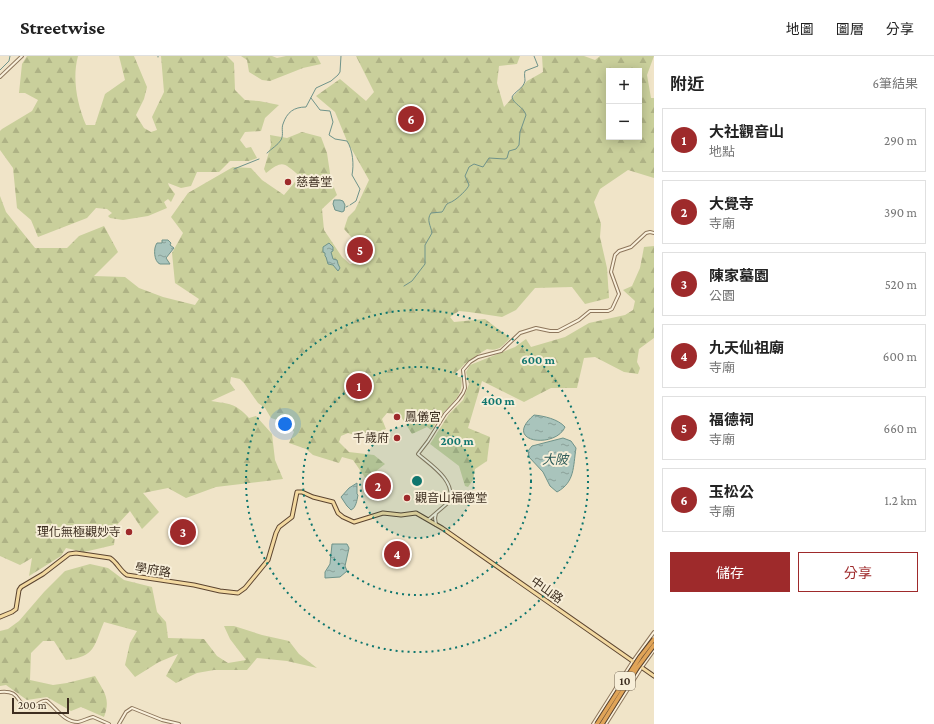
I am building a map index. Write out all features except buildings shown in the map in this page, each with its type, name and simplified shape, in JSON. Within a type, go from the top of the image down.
[{"type":"highway","name":"10","points":[[597,724],[640,657],[654,639]]},
{"type":"highway","name":"10","points":[[602,724],[637,668],[654,645]]},
{"type":"main road","name":"中山路","points":[[243,591],[268,560],[278,529],[292,517],[297,492],[302,492],[313,497],[333,502],[338,513],[354,522],[385,513],[401,515],[416,513],[436,525],[654,676]]},
{"type":"main road","name":"學府路","points":[[0,617],[16,609],[19,590],[21,587],[43,574],[66,556],[73,553],[110,558],[114,560],[123,573],[127,575],[194,585],[232,593],[243,591]]},
{"type":"street","points":[[0,77],[22,56]]},
{"type":"street","points":[[428,520],[450,501],[450,488],[446,478],[418,454],[445,414],[463,393],[465,382],[463,370],[465,366],[478,358],[501,351],[520,333],[536,328],[558,331],[580,320],[590,311],[608,311],[612,309],[619,294],[611,272],[617,252],[631,247],[646,232],[654,233]]},
{"type":"street","points":[[436,525],[435,518],[437,512]]},
{"type":"street","points":[[593,724],[633,660],[654,632]]},
{"type":"street","points":[[627,690],[627,682],[646,651],[647,642]]},
{"type":"street","points":[[606,724],[654,650]]},
{"type":"street","points":[[0,692],[9,692],[14,694],[24,705],[30,708],[42,700],[47,700],[66,718],[75,721],[82,721],[94,717],[110,724]]},
{"type":"street","points":[[119,724],[126,712],[132,708],[162,720],[179,724]]},
{"type":"green space","points":[[27,56],[78,56],[75,73],[76,91],[86,125],[95,125],[105,94],[125,80],[119,56],[134,56],[147,87],[144,99],[136,115],[144,128],[151,132],[157,130],[152,117],[164,92],[161,56],[227,56],[234,63],[235,90],[245,100],[279,105],[265,118],[261,131],[245,132],[240,140],[246,148],[251,147],[257,158],[249,161],[230,161],[219,172],[197,172],[191,186],[181,188],[168,183],[175,194],[171,202],[168,199],[164,202],[167,208],[148,216],[123,220],[110,218],[108,216],[112,213],[107,209],[96,208],[87,218],[38,237],[31,220],[17,208],[13,168],[0,150],[0,131],[32,111],[38,100],[25,93],[19,93],[22,64]]},
{"type":"green space","points":[[241,56],[272,56],[277,58],[286,56],[317,56],[321,64],[303,68],[270,81],[262,80],[249,72],[247,60]]},
{"type":"green space","points":[[356,56],[520,56],[517,64],[499,66],[497,83],[504,107],[527,81],[543,72],[542,56],[584,56],[595,60],[600,56],[654,56],[647,75],[651,98],[654,98],[654,178],[628,170],[600,189],[594,202],[601,224],[600,237],[607,268],[609,298],[585,304],[572,287],[535,288],[516,310],[502,317],[459,311],[450,317],[454,322],[485,319],[510,338],[500,348],[494,350],[487,349],[466,363],[456,372],[458,377],[461,377],[461,390],[431,430],[427,427],[412,434],[400,415],[387,413],[382,419],[386,429],[365,438],[348,433],[341,436],[339,442],[349,452],[374,455],[385,464],[366,479],[353,460],[342,457],[339,463],[313,455],[306,449],[289,443],[294,432],[287,423],[271,418],[265,408],[258,403],[244,383],[240,379],[231,377],[230,383],[235,390],[211,401],[232,405],[240,409],[249,418],[256,416],[272,434],[275,460],[283,479],[216,487],[186,498],[168,488],[143,493],[159,512],[142,529],[130,511],[116,526],[114,545],[84,552],[66,548],[61,556],[29,576],[32,558],[20,565],[0,556],[0,196],[6,212],[35,248],[67,248],[79,236],[104,226],[118,252],[94,276],[125,277],[139,288],[163,297],[195,305],[199,299],[175,283],[172,253],[183,233],[171,217],[188,193],[233,167],[251,168],[262,180],[284,195],[300,176],[283,164],[280,164],[266,173],[264,169],[271,145],[270,135],[287,138],[302,132],[321,137],[327,153],[331,180],[337,195],[322,209],[324,230],[342,257],[350,264],[355,263],[363,257],[365,249],[344,229],[348,217],[355,210],[369,180],[347,141],[335,112],[316,96],[340,79],[366,101],[374,92]]},
{"type":"green space","points":[[654,246],[654,338],[639,349],[637,362],[640,368],[638,374],[624,372],[595,357],[584,358],[577,388],[551,388],[524,402],[482,381],[468,428],[490,437],[487,461],[475,469],[473,480],[468,487],[465,486],[459,466],[430,444],[449,414],[463,400],[469,384],[466,372],[470,365],[515,347],[526,339],[531,347],[565,337],[589,323],[625,315],[633,310],[635,301],[623,290],[632,286],[640,268],[644,247]]},
{"type":"green space","points":[[90,564],[108,568],[124,580],[152,587],[157,612],[166,622],[168,638],[204,639],[217,656],[228,663],[246,660],[230,639],[224,626],[234,626],[262,635],[289,641],[299,654],[317,668],[287,661],[257,658],[247,670],[214,670],[197,673],[176,683],[166,676],[178,654],[159,662],[135,677],[125,665],[130,643],[137,631],[104,622],[89,653],[83,656],[66,660],[54,641],[43,641],[31,653],[30,680],[53,685],[95,676],[106,695],[107,705],[104,717],[81,707],[71,711],[47,697],[27,700],[6,685],[0,686],[0,631],[8,629],[19,621],[44,592],[65,571]]},
{"type":"water","points":[[334,200],[343,201],[345,205],[344,211],[342,212],[335,210],[333,204]]},
{"type":"water","points":[[162,240],[168,240],[171,243],[170,245],[174,248],[166,258],[170,264],[160,264],[155,258],[156,245],[157,243],[162,243]]},
{"type":"water","points":[[329,243],[333,247],[333,251],[331,252],[333,259],[337,260],[340,268],[338,271],[333,265],[328,264],[325,253],[323,252],[323,247]]},
{"type":"water","name":"大陂","points":[[534,415],[555,420],[565,427],[560,434],[552,438],[534,440],[527,437],[524,432],[525,424]]},
{"type":"water","name":"大陂","points":[[563,438],[571,441],[576,448],[570,479],[563,488],[557,492],[550,486],[543,472],[529,457],[528,451],[532,446]]},
{"type":"water","points":[[357,483],[358,495],[355,506],[351,510],[341,497],[349,488]]},
{"type":"water","points":[[332,544],[347,544],[349,548],[345,566],[347,571],[340,577],[325,578],[325,572],[330,564]]},
{"type":"waterway","points":[[0,70],[9,61],[10,56]]},
{"type":"waterway","points":[[267,153],[281,140],[283,124],[289,113],[295,109],[306,107],[316,88],[331,81],[338,75],[340,72],[341,56]]},
{"type":"waterway","points":[[404,286],[412,281],[425,264],[425,245],[432,233],[429,221],[431,213],[442,212],[447,204],[467,189],[469,185],[465,176],[469,167],[474,164],[483,167],[489,158],[505,159],[507,158],[509,151],[516,149],[519,145],[520,132],[526,115],[512,97],[524,84],[525,71],[538,66],[534,56]]},
{"type":"waterway","points":[[311,98],[320,110],[330,111],[333,122],[329,135],[335,139],[347,141],[351,149],[353,162],[352,175],[360,189],[356,201],[350,205]]},
{"type":"waterway","points":[[234,169],[259,159]]},
{"type":"place","name":"玉松公","points":[[411,119]]},
{"type":"place","name":"慈善堂","points":[[288,182]]},
{"type":"place","name":"福德祠","points":[[360,250]]},
{"type":"place","name":"大社觀音山","points":[[359,386]]},
{"type":"place","name":"鳳儀宮","points":[[397,417]]},
{"type":"place","name":"千歲府","points":[[397,438]]},
{"type":"place","name":"大覺寺","points":[[378,486]]},
{"type":"place","name":"觀音山福德堂","points":[[407,498]]},
{"type":"place","name":"理化無極觀妙寺","points":[[129,532]]},
{"type":"place","name":"陳家墓園","points":[[183,532]]},
{"type":"place","name":"九天仙祖廟","points":[[397,554]]}]
